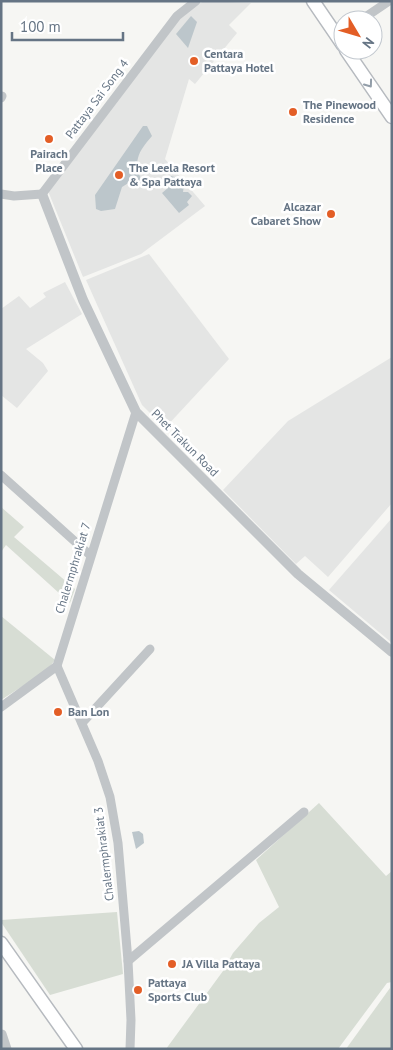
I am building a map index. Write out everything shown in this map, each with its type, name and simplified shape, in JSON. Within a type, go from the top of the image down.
[{"type":"main road","points":[[314,1],[333,27]]},
{"type":"main road","points":[[353,60],[392,117]]},
{"type":"main road","points":[[1,943],[76,1049]]},
{"type":"street","name":"Pattaya Sai Song 4","points":[[42,194],[176,16],[196,1]]},
{"type":"street","points":[[376,10],[389,1]]},
{"type":"street","points":[[1,194],[14,196],[42,194]]},
{"type":"street","name":"Phet Trakun Road","points":[[42,194],[83,300],[136,412],[298,574],[392,652]]},
{"type":"street","points":[[1,202],[14,196]]},
{"type":"street","name":"Chalermphrakiat 7","points":[[57,666],[136,412]]},
{"type":"street","points":[[1,475],[90,555]]},
{"type":"street","points":[[82,723],[150,648]]},
{"type":"street","points":[[1,707],[57,666]]},
{"type":"street","name":"Chalermphrakiat 3","points":[[57,666],[82,723],[110,797],[118,843],[128,961],[131,1020],[130,1049]]},
{"type":"street","points":[[128,961],[304,812]]},
{"type":"street","points":[[2,1034],[7,1049]]},
{"type":"shaded area","name":"The Leela Resort & Spa Pattaya","points":[[204,1],[251,3],[229,25],[237,33],[195,84],[189,79],[165,159],[205,206],[141,254],[83,277],[48,191],[181,14]]},
{"type":"shaded area","points":[[191,16],[197,22],[188,48],[176,34]]},
{"type":"shaded area","points":[[143,126],[147,126],[152,136],[140,152],[137,163],[143,183],[141,186],[130,182],[122,187],[115,209],[101,211],[96,209],[95,195]]},
{"type":"shaded area","points":[[171,176],[178,178],[184,185],[183,192],[188,192],[192,196],[187,202],[189,205],[179,213],[162,193],[168,188],[166,180]]},
{"type":"shaded area","points":[[149,254],[229,359],[165,428],[142,405],[86,280]]},
{"type":"shaded area","points":[[65,282],[82,314],[26,349],[43,363],[48,371],[17,408],[1,395],[1,309],[19,296],[30,308],[46,297],[43,293]]},
{"type":"shaded area","points":[[392,357],[392,503],[328,577],[305,556],[296,564],[223,490],[288,421]]},
{"type":"shaded area","points":[[1,507],[24,527],[14,537],[75,589],[70,603],[6,545],[1,552]]},
{"type":"shaded area","points":[[392,518],[392,643],[329,590]]},
{"type":"shaded area","points":[[1,616],[55,660],[46,671],[1,700]]},
{"type":"shaded area","points":[[319,803],[386,876],[392,871],[392,982],[387,983],[338,1049],[166,1049],[223,971],[233,953],[259,923],[279,907],[256,860]]},
{"type":"shaded area","points":[[139,831],[143,834],[144,843],[136,849],[132,832]]},
{"type":"shaded area","points":[[117,912],[123,974],[50,995],[1,922],[1,920]]},
{"type":"shaded area","points":[[390,988],[392,1049],[346,1049]]},
{"type":"place","name":"Centara Pattaya Hotel","points":[[194,61]]},
{"type":"place","name":"The Pinewood Residence","points":[[293,112]]},
{"type":"place","name":"Pairach Place","points":[[49,139]]},
{"type":"place","name":"The Leela Resort & Spa Pattaya","points":[[119,175]]},
{"type":"place","name":"Alcazar Cabaret Show","points":[[331,214]]},
{"type":"place","name":"Ban Lon","points":[[58,712]]},
{"type":"place","name":"JA Villa Pattaya","points":[[172,964]]},
{"type":"place","name":"Pattaya Sports Club","points":[[138,990]]}]
